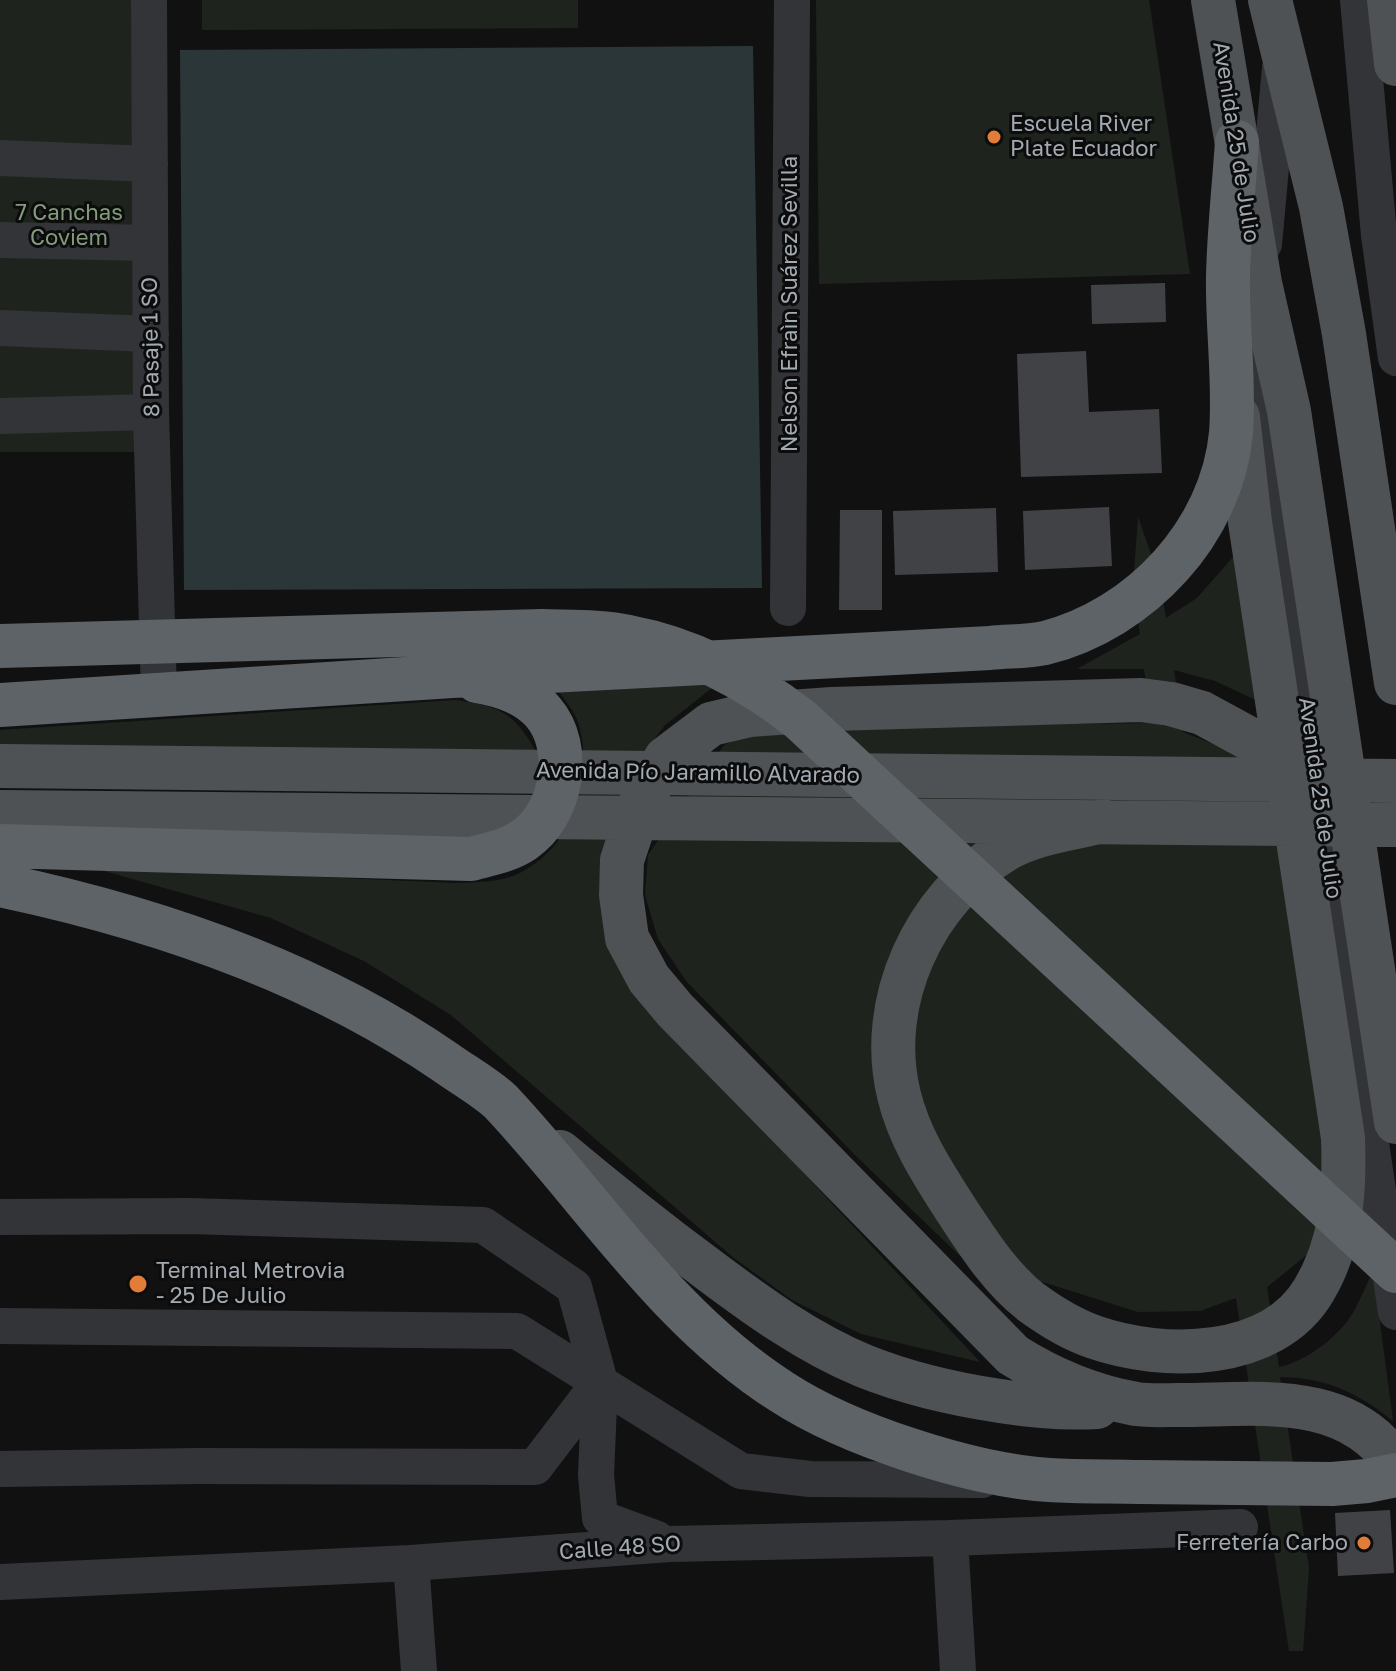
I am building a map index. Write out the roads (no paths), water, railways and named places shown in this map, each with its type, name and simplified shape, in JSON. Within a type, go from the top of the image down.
[{"type":"highway","points":[[0,705],[452,676],[990,648],[1043,643],[1077,631],[1121,610],[1145,591],[1195,534],[1214,503],[1231,436],[1233,375],[1228,274],[1237,142]]},
{"type":"highway","points":[[0,646],[542,631],[628,636],[694,655],[749,683],[801,720],[1396,1271]]},
{"type":"highway","points":[[6,823],[471,859],[500,852],[524,840],[540,825],[553,804],[560,784],[555,732],[543,712],[524,696],[499,685],[452,676]]},
{"type":"highway","points":[[0,885],[109,911],[195,939],[273,969],[350,1004],[421,1046],[497,1099],[680,1307],[728,1353],[784,1394],[893,1443],[959,1464],[1047,1480],[1332,1484],[1396,1475]]},
{"type":"main road","name":"Avenida 25 de Julio","points":[[1213,0],[1260,283],[1289,411],[1396,1122]]},
{"type":"main road","points":[[1237,142],[1238,0]]},
{"type":"main road","name":"Avenida 25 de Julio","points":[[1270,0],[1321,207],[1396,683]]},
{"type":"main road","points":[[1389,0],[1396,64]]},
{"type":"main road","points":[[1103,821],[1045,835],[1006,849],[967,878],[941,908],[904,974],[893,1051],[898,1093],[909,1126],[929,1168],[978,1242],[1010,1283],[1029,1300],[1057,1320],[1093,1337],[1131,1347],[1166,1351],[1241,1343],[1268,1334],[1313,1293],[1330,1260],[1340,1224],[1345,1183],[1343,1138],[1250,522],[1233,375]]},
{"type":"main road","points":[[1138,1404],[1082,1390],[1043,1374],[1013,1355],[675,1010],[649,979],[627,938],[621,895],[622,860],[642,800],[666,758],[711,724],[749,715],[832,709],[1108,700],[1171,704],[1202,713],[1307,770],[1376,781]]},
{"type":"main road","name":"Avenida Pío Jaramillo Alvarado","points":[[8,766],[1376,781]]},
{"type":"main road","name":"Avenida Pío Jaramillo Alvarado","points":[[6,823],[1103,821],[1396,825]]},
{"type":"main road","points":[[497,1099],[629,1209],[762,1310],[861,1365],[914,1384],[1032,1406],[1079,1408],[1138,1404],[1319,1409],[1344,1418],[1369,1433],[1388,1451],[1396,1464]]},
{"type":"street","name":"8 Pasaje 1 SO","points":[[149,0],[151,412],[159,695]]},
{"type":"street","name":"Nelson Efraìn Suárez Sevilla","points":[[788,608],[792,0]]},
{"type":"street","name":"Avenida 25 de Julio","points":[[1276,0],[1282,50],[1260,283],[1258,359],[1264,422],[1396,1312]]},
{"type":"street","points":[[1358,0],[1379,235],[1396,358]]},
{"type":"street","points":[[0,158],[150,164]]},
{"type":"street","points":[[0,240],[150,243]]},
{"type":"street","points":[[0,328],[151,334]]},
{"type":"street","points":[[0,416],[151,412]]},
{"type":"street","points":[[0,1217],[190,1216],[483,1225],[574,1287],[600,1382],[596,1475],[600,1518],[670,1544]]},
{"type":"street","points":[[0,1326],[517,1331],[741,1471],[810,1479],[1047,1480]]},
{"type":"street","points":[[0,1469],[535,1467],[600,1382]]},
{"type":"street","name":"Calle 48 SO","points":[[0,1582],[411,1563],[670,1544],[1240,1527]]},
{"type":"street","points":[[950,1538],[958,1671]]},
{"type":"street","points":[[411,1563],[419,1671]]},
{"type":"place","name":"Escuela River Plate Ecuador","points":[[994,137]]},
{"type":"place","name":"Terminal Metrovia - 25 De Julio","points":[[138,1284]]},
{"type":"place","name":"Ferretería Carbo","points":[[1364,1543]]},
{"type":"park label","name":"7 Canchas Coviem","points":[[69,226]]}]
